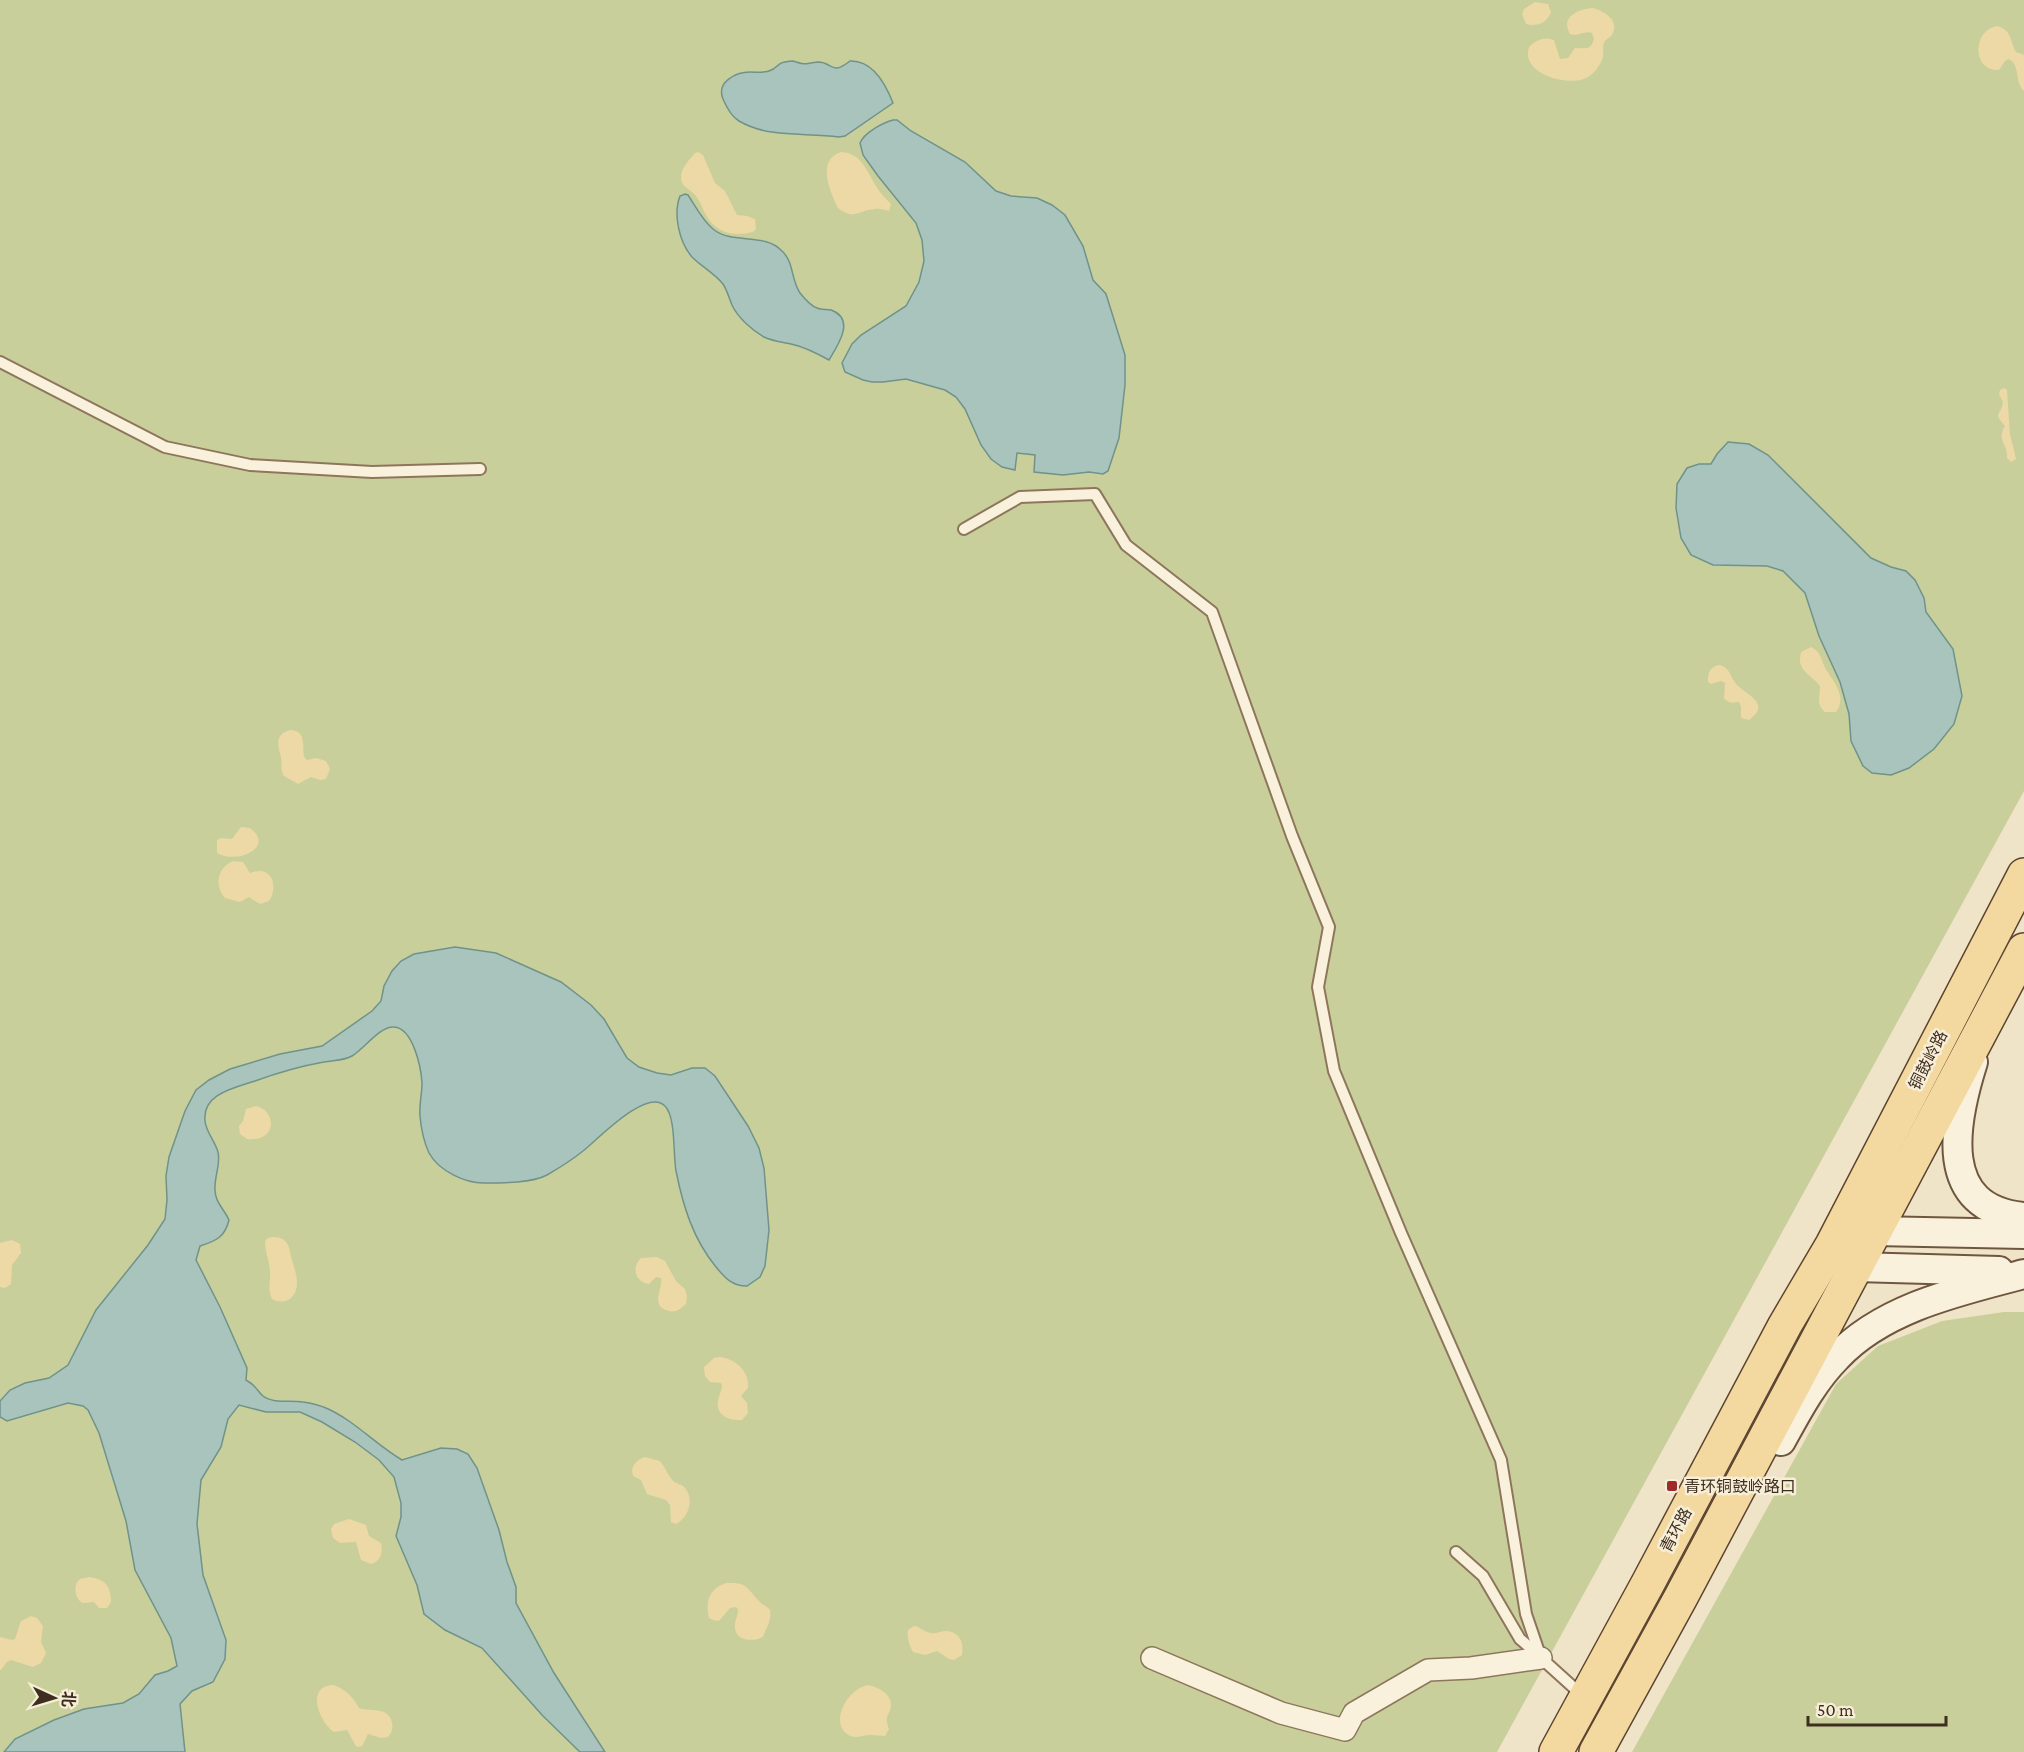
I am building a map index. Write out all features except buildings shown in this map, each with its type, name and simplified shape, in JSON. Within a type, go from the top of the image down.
[{"type":"main road","name":"铜鼓岭路","points":[[1832,1245],[2024,875]]},
{"type":"main road","name":"铜鼓岭路","points":[[1874,1231],[2024,950]]},
{"type":"main road","points":[[1985,1025],[1961,1107],[1957,1140],[1958,1161],[1970,1192],[1982,1204],[1998,1213],[2024,1217]]},
{"type":"main road","points":[[1596,1752],[1681,1597],[1874,1231]]},
{"type":"main road","points":[[2024,1234],[1874,1231],[1832,1245],[1856,1267],[2024,1273]]},
{"type":"main road","name":"青环路","points":[[1556,1752],[1653,1575],[1785,1325],[1832,1245]]},
{"type":"main road","points":[[1681,1597],[1739,1519],[1795,1416],[1818,1379],[1836,1357],[1854,1340],[1877,1325],[1915,1307],[2024,1273]]},
{"type":"street","points":[[1152,1658],[1281,1713],[1345,1730],[1354,1713],[1428,1670],[1471,1668],[1541,1658]]},
{"type":"lane","points":[[0,362],[165,447],[249,465],[372,472],[480,469]]},
{"type":"lane","points":[[964,529],[1020,497],[1095,494],[1126,544],[1212,612],[1292,836],[1329,927],[1318,987],[1334,1071],[1401,1233],[1501,1460],[1526,1614],[1541,1658]]},
{"type":"lane","points":[[1456,1552],[1483,1576],[1520,1639],[1585,1698]]},
{"type":"green space","points":[[0,0],[2024,0],[2024,791],[1497,1752],[0,1752]]},
{"type":"green space","points":[[2004,1312],[2024,1312],[2024,1752],[1632,1752],[1836,1384],[1878,1346],[1942,1321]]},
{"type":"sand","points":[[1535,2],[1548,4],[1551,12],[1541,23],[1526,24],[1522,14],[1524,9]]},
{"type":"sand","points":[[1593,8],[1609,16],[1614,28],[1612,35],[1604,43],[1603,57],[1591,75],[1568,81],[1547,76],[1538,71],[1528,56],[1529,47],[1540,39],[1554,40],[1560,59],[1568,58],[1575,48],[1587,48],[1591,45],[1594,39],[1592,33],[1570,34],[1567,23],[1576,12]]},
{"type":"sand","points":[[1997,26],[2008,33],[2016,52],[2024,55],[2024,91],[2019,83],[2015,66],[2009,59],[1999,70],[1990,69],[1980,58],[1980,42],[1983,35],[1989,29]]},
{"type":"sand","points":[[698,152],[703,155],[715,183],[725,191],[737,215],[755,219],[756,229],[753,232],[732,234],[720,230],[710,221],[696,196],[684,185],[681,180],[682,170]]},
{"type":"sand","points":[[841,152],[855,156],[864,165],[879,191],[891,204],[889,211],[877,209],[849,214],[838,208],[829,185],[827,169],[833,156]]},
{"type":"sand","points":[[2004,388],[2007,390],[2010,434],[2016,459],[2011,462],[2007,458],[2002,439],[2005,426],[1998,416],[2003,402],[1999,394]]},
{"type":"sand","points":[[1811,647],[1819,654],[1839,691],[1840,701],[1836,712],[1825,712],[1822,709],[1819,700],[1820,686],[1800,664],[1801,652]]},
{"type":"sand","points":[[1718,665],[1725,667],[1737,685],[1758,705],[1755,714],[1749,720],[1741,718],[1739,702],[1731,703],[1724,699],[1725,683],[1721,681],[1711,684],[1708,682],[1710,671]]},
{"type":"sand","points":[[290,730],[301,736],[304,757],[307,760],[316,758],[326,761],[330,769],[326,779],[311,777],[298,784],[284,776],[278,741],[281,735]]},
{"type":"sand","points":[[241,827],[250,828],[257,835],[259,842],[256,847],[251,852],[234,857],[217,853],[217,840],[232,839]]},
{"type":"sand","points":[[233,861],[243,862],[250,873],[259,871],[269,874],[273,883],[273,893],[269,901],[260,904],[249,897],[240,902],[225,898],[219,888],[219,878],[223,868]]},
{"type":"sand","points":[[256,1106],[267,1113],[271,1126],[268,1133],[262,1137],[247,1139],[240,1134],[239,1126],[246,1109]]},
{"type":"sand","points":[[273,1237],[282,1239],[287,1244],[296,1274],[295,1293],[286,1301],[281,1302],[272,1299],[270,1292],[270,1270],[265,1241]]},
{"type":"sand","points":[[12,1240],[20,1244],[21,1253],[12,1265],[11,1284],[5,1288],[0,1287],[0,1243]]},
{"type":"sand","points":[[657,1257],[665,1261],[676,1281],[685,1289],[686,1304],[676,1311],[663,1309],[658,1301],[661,1278],[656,1277],[649,1284],[640,1280],[636,1274],[636,1266],[641,1258]]},
{"type":"sand","points":[[720,1357],[736,1363],[747,1377],[748,1388],[741,1396],[747,1403],[748,1413],[742,1420],[728,1418],[721,1413],[718,1400],[722,1385],[710,1382],[705,1376],[704,1367],[714,1358]]},
{"type":"sand","points":[[645,1457],[660,1461],[673,1481],[684,1487],[688,1493],[689,1508],[684,1518],[676,1524],[671,1522],[670,1505],[666,1500],[647,1494],[641,1480],[633,1476],[634,1464]]},
{"type":"sand","points":[[349,1519],[366,1525],[369,1536],[381,1543],[380,1556],[374,1563],[361,1560],[356,1542],[340,1543],[333,1538],[331,1529],[334,1524]]},
{"type":"sand","points":[[89,1577],[106,1584],[111,1602],[107,1608],[99,1608],[94,1602],[83,1603],[78,1599],[77,1582]]},
{"type":"sand","points":[[726,1583],[746,1586],[770,1610],[763,1637],[748,1640],[737,1634],[735,1624],[738,1609],[736,1607],[730,1608],[719,1621],[709,1618],[710,1596],[712,1592]]},
{"type":"sand","points":[[31,1616],[37,1618],[43,1626],[41,1642],[46,1653],[41,1663],[33,1667],[11,1660],[0,1671],[0,1637],[15,1639],[21,1621]]},
{"type":"sand","points":[[914,1626],[930,1633],[946,1631],[955,1633],[962,1642],[962,1655],[954,1660],[937,1651],[925,1655],[913,1652],[908,1630]]},
{"type":"sand","points":[[334,1685],[349,1694],[359,1708],[387,1714],[392,1723],[388,1737],[381,1738],[368,1734],[362,1746],[358,1747],[347,1730],[334,1732],[320,1713],[317,1697],[325,1687]]},
{"type":"sand","points":[[868,1685],[887,1694],[891,1701],[887,1718],[889,1729],[885,1736],[850,1736],[842,1728],[841,1713],[848,1698],[861,1687]]},
{"type":"water","points":[[793,61],[804,64],[818,62],[835,68],[850,61],[858,62],[878,75],[893,103],[845,136],[839,137],[775,133],[751,127],[734,117],[722,93],[722,88],[729,79],[745,72],[769,71],[783,62]]},
{"type":"water","points":[[897,120],[911,131],[965,162],[996,191],[1011,196],[1037,198],[1052,205],[1065,215],[1083,246],[1093,280],[1106,294],[1125,355],[1125,385],[1119,438],[1108,471],[1103,474],[1089,472],[1063,475],[1034,472],[1035,455],[1017,453],[1015,470],[1002,467],[991,459],[981,445],[965,409],[956,397],[945,390],[906,379],[872,382],[845,372],[842,363],[852,344],[861,335],[906,306],[919,282],[924,261],[922,240],[916,223],[863,155],[860,143],[874,129]]},
{"type":"water","points":[[688,195],[706,222],[721,234],[775,245],[789,260],[797,288],[810,304],[838,314],[844,326],[843,333],[829,360],[804,348],[764,337],[742,319],[732,305],[723,284],[687,251],[677,219],[680,196]]},
{"type":"water","points":[[1728,442],[1749,444],[1768,455],[1871,558],[1906,571],[1915,580],[1924,598],[1926,612],[1953,649],[1962,696],[1954,724],[1934,749],[1909,768],[1891,775],[1872,773],[1863,766],[1851,741],[1849,714],[1840,682],[1819,636],[1805,593],[1783,571],[1767,566],[1713,565],[1691,555],[1681,538],[1676,508],[1677,484],[1687,468],[1699,464],[1711,464]]},
{"type":"water","points":[[455,947],[496,953],[561,982],[591,1005],[604,1019],[627,1058],[639,1067],[671,1075],[692,1068],[705,1068],[715,1076],[748,1126],[759,1148],[764,1168],[769,1230],[765,1266],[760,1277],[747,1286],[733,1283],[719,1271],[701,1245],[690,1222],[679,1184],[669,1111],[657,1102],[647,1103],[622,1117],[574,1158],[541,1178],[517,1182],[478,1183],[462,1179],[446,1171],[429,1153],[424,1140],[420,1112],[421,1076],[415,1049],[406,1034],[394,1027],[383,1030],[349,1058],[280,1073],[238,1086],[214,1098],[205,1112],[205,1121],[219,1157],[215,1194],[229,1220],[225,1231],[219,1238],[200,1246],[196,1260],[247,1368],[246,1380],[263,1396],[272,1400],[303,1402],[326,1408],[346,1419],[402,1460],[441,1448],[457,1449],[468,1454],[477,1468],[499,1530],[516,1587],[516,1603],[554,1673],[605,1752],[580,1752],[543,1716],[482,1648],[445,1630],[424,1614],[417,1585],[396,1536],[401,1517],[401,1503],[394,1477],[379,1460],[355,1442],[300,1412],[266,1412],[239,1405],[228,1419],[221,1447],[201,1480],[197,1524],[203,1575],[226,1640],[225,1659],[213,1682],[192,1691],[180,1704],[185,1752],[4,1752],[15,1739],[54,1720],[84,1709],[123,1703],[139,1694],[155,1675],[177,1666],[171,1638],[135,1570],[126,1521],[99,1433],[88,1410],[83,1406],[68,1403],[7,1421],[0,1417],[0,1401],[10,1390],[25,1383],[49,1378],[68,1365],[96,1310],[148,1245],[165,1219],[169,1157],[185,1111],[196,1090],[230,1069],[280,1054],[322,1046],[372,1011],[381,1001],[384,986],[392,971],[401,961],[414,954]]},
{"type":"place","name":"青环铜鼓岭路口","points":[[1672,1486]]}]
